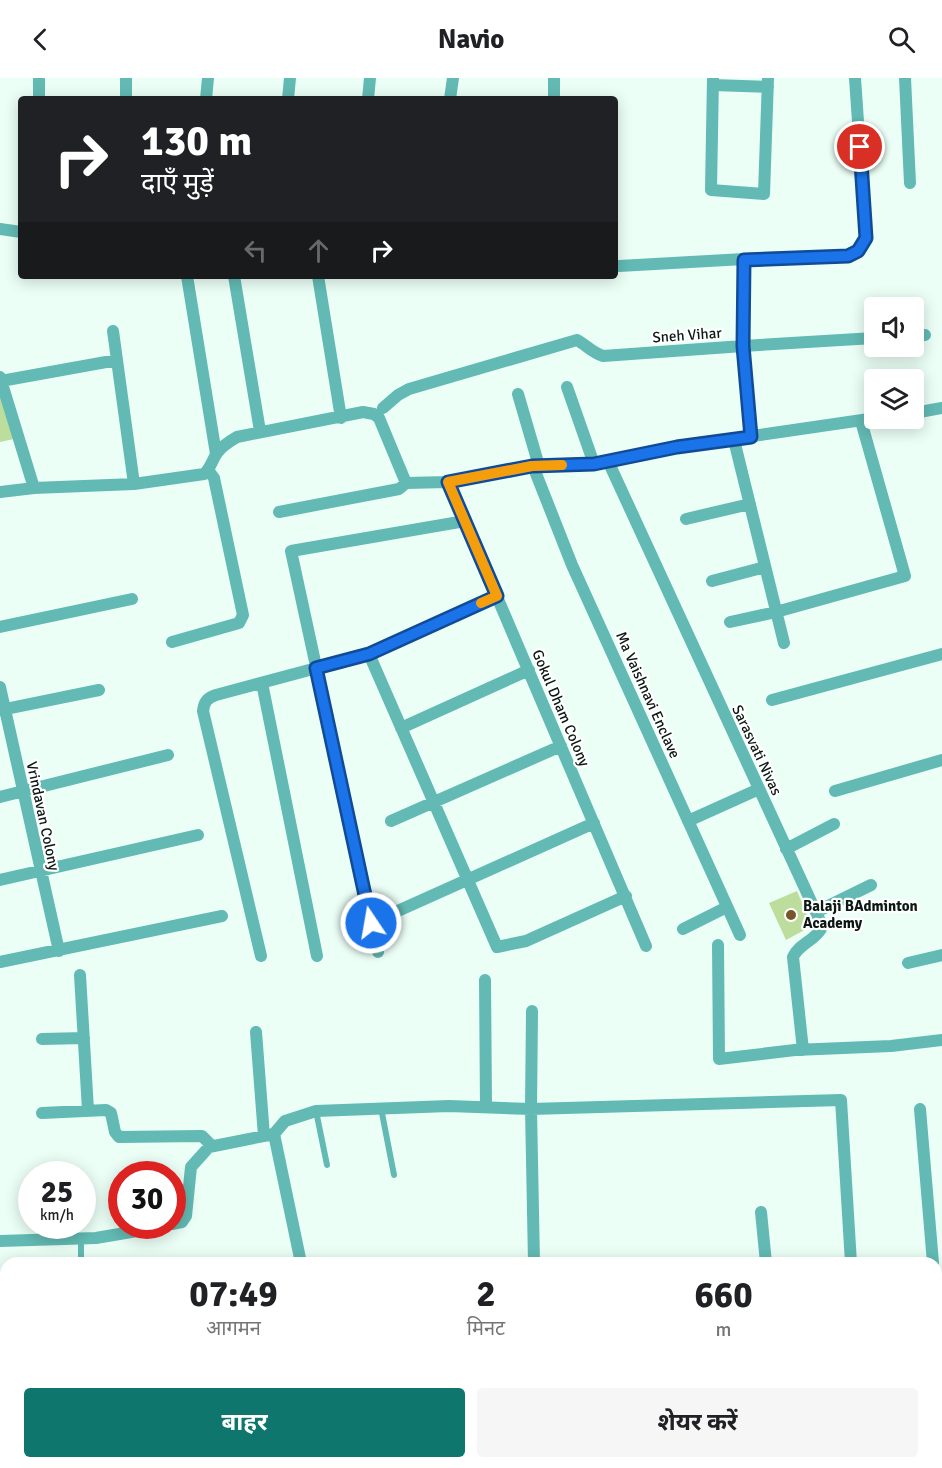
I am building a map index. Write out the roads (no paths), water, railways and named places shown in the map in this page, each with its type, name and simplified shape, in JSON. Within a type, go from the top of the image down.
[{"type":"street","points":[[39,78],[39,96]]},
{"type":"street","points":[[126,78],[126,96]]},
{"type":"street","points":[[206,96],[208,78]]},
{"type":"street","points":[[288,96],[290,78]]},
{"type":"street","points":[[368,96],[370,78]]},
{"type":"street","points":[[450,96],[453,78]]},
{"type":"street","points":[[554,96],[555,78]]},
{"type":"street","points":[[619,266],[848,256],[858,251],[866,238],[855,78]]},
{"type":"street","points":[[905,78],[910,183]]},
{"type":"street","points":[[713,81],[768,83],[764,194],[711,190],[713,81]]},
{"type":"street","points":[[0,229],[18,232]]},
{"type":"street","name":"Sneh Vihar","points":[[383,408],[409,389],[577,340],[588,345],[595,354],[603,356],[743,346],[744,260]]},
{"type":"street","points":[[188,279],[216,454]]},
{"type":"street","points":[[235,279],[260,431]]},
{"type":"street","points":[[318,279],[341,418]]},
{"type":"street","points":[[113,330],[134,484]]},
{"type":"street","points":[[751,437],[743,346],[864,339]]},
{"type":"street","points":[[34,488],[1,379],[117,360]]},
{"type":"street","points":[[567,387],[594,464]]},
{"type":"street","name":"Ma Vaishnavi Enclave","points":[[518,394],[536,466],[572,565],[740,935]]},
{"type":"street","points":[[924,411],[942,408]]},
{"type":"street","points":[[0,492],[34,488],[134,484],[204,474],[208,471],[216,454],[237,437],[363,412],[380,418],[406,483]]},
{"type":"street","points":[[279,512],[399,489],[406,483],[448,482],[536,466],[594,464],[677,447],[864,420]]},
{"type":"street","points":[[729,622],[776,612],[905,576],[861,421]]},
{"type":"street","points":[[734,440],[784,643]]},
{"type":"street","name":"Sarasvati Nivas","points":[[608,461],[816,912]]},
{"type":"street","points":[[172,642],[239,623],[243,615],[214,478],[208,471]]},
{"type":"street","name":"Gokul Dham Colony","points":[[448,482],[646,946]]},
{"type":"street","points":[[686,519],[750,504]]},
{"type":"street","points":[[378,952],[291,551],[465,521]]},
{"type":"street","points":[[711,581],[765,567]]},
{"type":"street","points":[[261,956],[203,711],[204,704],[208,698],[369,654],[497,596]]},
{"type":"street","points":[[0,627],[132,599]]},
{"type":"street","points":[[369,654],[497,946],[526,941],[626,896]]},
{"type":"street","points":[[772,700],[942,654]]},
{"type":"street","points":[[401,728],[529,670]]},
{"type":"street","points":[[262,683],[317,956]]},
{"type":"street","name":"Vrindavan Colony","points":[[0,687],[2,710],[59,951]]},
{"type":"street","points":[[2,710],[99,690]]},
{"type":"street","points":[[391,821],[561,746]]},
{"type":"street","points":[[0,797],[168,755]]},
{"type":"street","points":[[835,791],[942,760]]},
{"type":"street","points":[[688,821],[759,789]]},
{"type":"street","points":[[371,923],[594,823]]},
{"type":"street","points":[[786,849],[834,824]]},
{"type":"street","points":[[0,880],[40,873],[198,835]]},
{"type":"street","points":[[803,1050],[793,957],[798,948],[819,934],[821,929],[816,912],[871,885]]},
{"type":"street","points":[[683,929],[727,907]]},
{"type":"street","points":[[0,962],[222,916]]},
{"type":"street","points":[[718,945],[719,1059],[803,1050],[891,1046],[942,1040]]},
{"type":"street","points":[[908,963],[942,955]]},
{"type":"street","points":[[80,975],[88,1110]]},
{"type":"street","points":[[485,980],[486,1106]]},
{"type":"street","points":[[531,1011],[534,1257]]},
{"type":"street","points":[[256,1032],[269,1135],[300,1257]]},
{"type":"street","points":[[42,1039],[84,1038]]},
{"type":"street","points":[[186,1216],[191,1167],[211,1145],[269,1135],[285,1121],[316,1111],[486,1106],[531,1109],[841,1100],[851,1257]]},
{"type":"street","points":[[920,1109],[932,1257]]},
{"type":"street","points":[[42,1113],[109,1111],[115,1132],[119,1137],[202,1136],[211,1145]]},
{"type":"street","points":[[761,1212],[765,1257]]},
{"type":"street","points":[[0,1241],[81,1239]]},
{"type":"lane","points":[[381,1108],[394,1175]]},
{"type":"lane","points":[[316,1111],[327,1165]]},
{"type":"lane","points":[[81,1239],[81,1257]]},
{"type":"place","name":"Balaji BAdminton Academy","points":[[791,915]]}]
